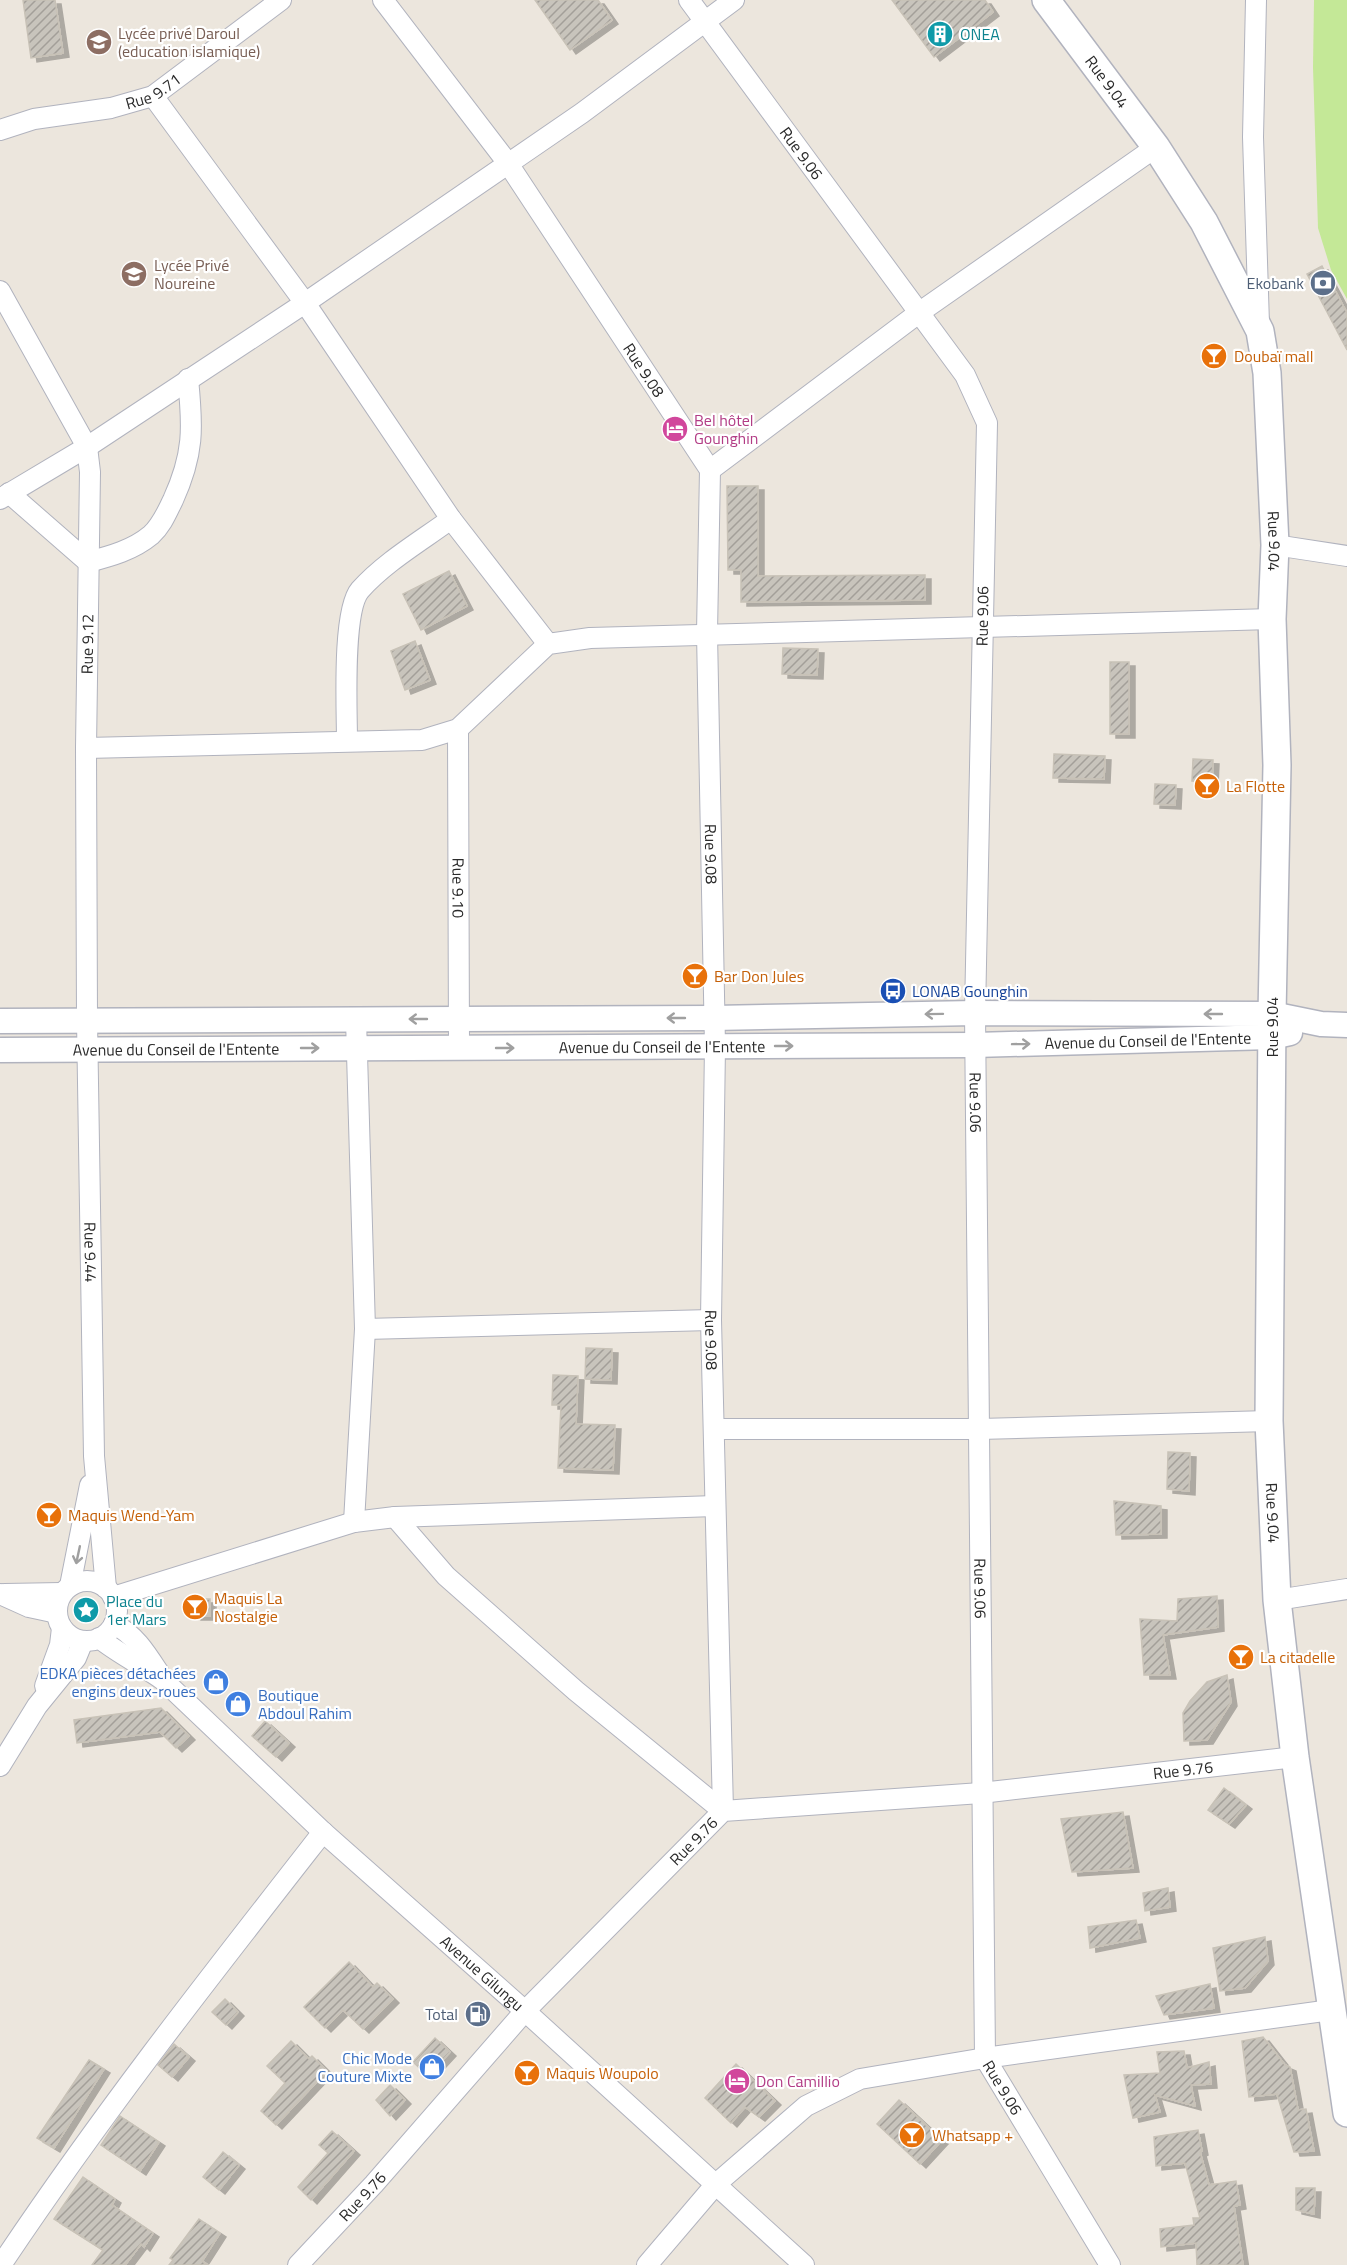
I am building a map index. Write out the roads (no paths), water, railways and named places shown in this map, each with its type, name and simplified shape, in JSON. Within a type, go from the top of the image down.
[{"type":"main road","name":"Rue 9.04","points":[[1046,0],[1156,147],[1204,222],[1240,287],[1260,331],[1267,374],[1275,545],[1272,618],[1277,765],[1272,1026],[1269,1421],[1277,1600],[1295,1757],[1347,2114]]},
{"type":"street","name":"Rue 9.71","points":[[0,130],[34,120],[111,108],[153,96],[281,0]]},
{"type":"street","name":"Rue 9.08","points":[[383,0],[507,162],[710,470],[707,633],[715,1046],[711,1320],[723,1811]]},
{"type":"street","name":"Rue 9.06","points":[[689,0],[965,375],[987,423],[981,626],[975,1013],[985,2058],[1110,2265]]},
{"type":"street","points":[[188,379],[192,418],[187,467],[164,520],[152,534],[129,549],[88,562],[4,496],[87,447],[188,379],[305,303],[507,162],[582,113],[734,0]]},
{"type":"street","points":[[1256,0],[1253,137],[1260,331]]},
{"type":"street","points":[[153,96],[305,303],[451,519],[548,644]]},
{"type":"street","points":[[710,470],[920,312],[1156,147]]},
{"type":"street","name":"Rue 9.12","points":[[0,291],[87,447],[91,496],[86,747],[87,1020]]},
{"type":"street","points":[[347,741],[346,656],[358,592],[451,519]]},
{"type":"street","points":[[1275,545],[1347,556]]},
{"type":"street","points":[[86,747],[422,740],[458,729],[548,644],[590,638],[1272,618]]},
{"type":"street","name":"Rue 9.10","points":[[458,729],[459,1048]]},
{"type":"street","name":"Avenue du Conseil de l'Entente","points":[[0,1021],[714,1018],[975,1013],[1272,1026]]},
{"type":"street","points":[[354,1522],[365,1329],[356,1019]]},
{"type":"street","name":"Rue 9.44","points":[[87,1020],[94,1456]]},
{"type":"street","name":"Avenue du Conseil de l'Entente","points":[[0,1050],[975,1045],[1272,1026],[1347,1025]]},
{"type":"street","points":[[365,1329],[711,1320]]},
{"type":"street","points":[[715,1429],[979,1429],[1269,1421]]},
{"type":"street","points":[[37,1706],[59,1651],[59,1620],[89,1494],[94,1456]]},
{"type":"street","points":[[0,1766],[37,1706],[91,1640],[114,1623],[117,1609],[110,1593],[94,1456]]},
{"type":"street","points":[[110,1593],[354,1522],[395,1517],[715,1506]]},
{"type":"street","points":[[395,1517],[446,1576],[576,1691],[723,1811]]},
{"type":"street","points":[[1,1594],[66,1589],[82,1581],[94,1582],[110,1593]]},
{"type":"street","points":[[1277,1600],[1347,1589]]},
{"type":"street","points":[[1,1594],[59,1620],[72,1637],[91,1640],[163,1680]]},
{"type":"street","points":[[114,1623],[127,1631],[142,1648],[163,1680]]},
{"type":"street","name":"Avenue Gilungu","points":[[163,1680],[323,1832],[525,2011],[804,2265]]},
{"type":"street","name":"Rue 9.76","points":[[298,2265],[374,2184],[525,2011],[723,1811],[981,1793],[1295,1757]]},
{"type":"street","points":[[1,2265],[67,2166],[156,2046],[323,1832]]},
{"type":"street","points":[[647,2265],[716,2184],[806,2106],[860,2079],[985,2058],[1331,2010]]},
{"type":"place","name":"ONEA","points":[[940,34]]},
{"type":"place","name":"Lycée privé Daroul (education islamique)","points":[[99,42]]},
{"type":"place","name":"Lycée Privé Noureine","points":[[134,274]]},
{"type":"place","name":"Ekobank","points":[[1323,283]]},
{"type":"place","name":"Doubaï mall","points":[[1214,356]]},
{"type":"place","name":"Bel hôtel Gounghin","points":[[675,429]]},
{"type":"place","name":"La Flotte","points":[[1207,786]]},
{"type":"place","name":"Bar Don Jules","points":[[695,976]]},
{"type":"place","name":"LONAB Gounghin","points":[[893,991]]},
{"type":"place","name":"Maquis Wend-Yam","points":[[49,1515]]},
{"type":"place","name":"Maquis La Nostalgie","points":[[195,1607]]},
{"type":"place","name":"Place du 1er Mars","points":[[86,1610]]},
{"type":"place","name":"La citadelle","points":[[1241,1657]]},
{"type":"place","name":"EDKA pièces détachées engins deux-roues","points":[[216,1682]]},
{"type":"place","name":"Boutique Abdoul Rahim","points":[[238,1704]]},
{"type":"place","name":"Total","points":[[478,2014]]},
{"type":"place","name":"Chic Mode Couture Mixte","points":[[432,2067]]},
{"type":"place","name":"Maquis Woupolo","points":[[527,2073]]},
{"type":"place","name":"Don Camillio","points":[[737,2081]]},
{"type":"place","name":"Whatsapp +","points":[[912,2135]]}]
